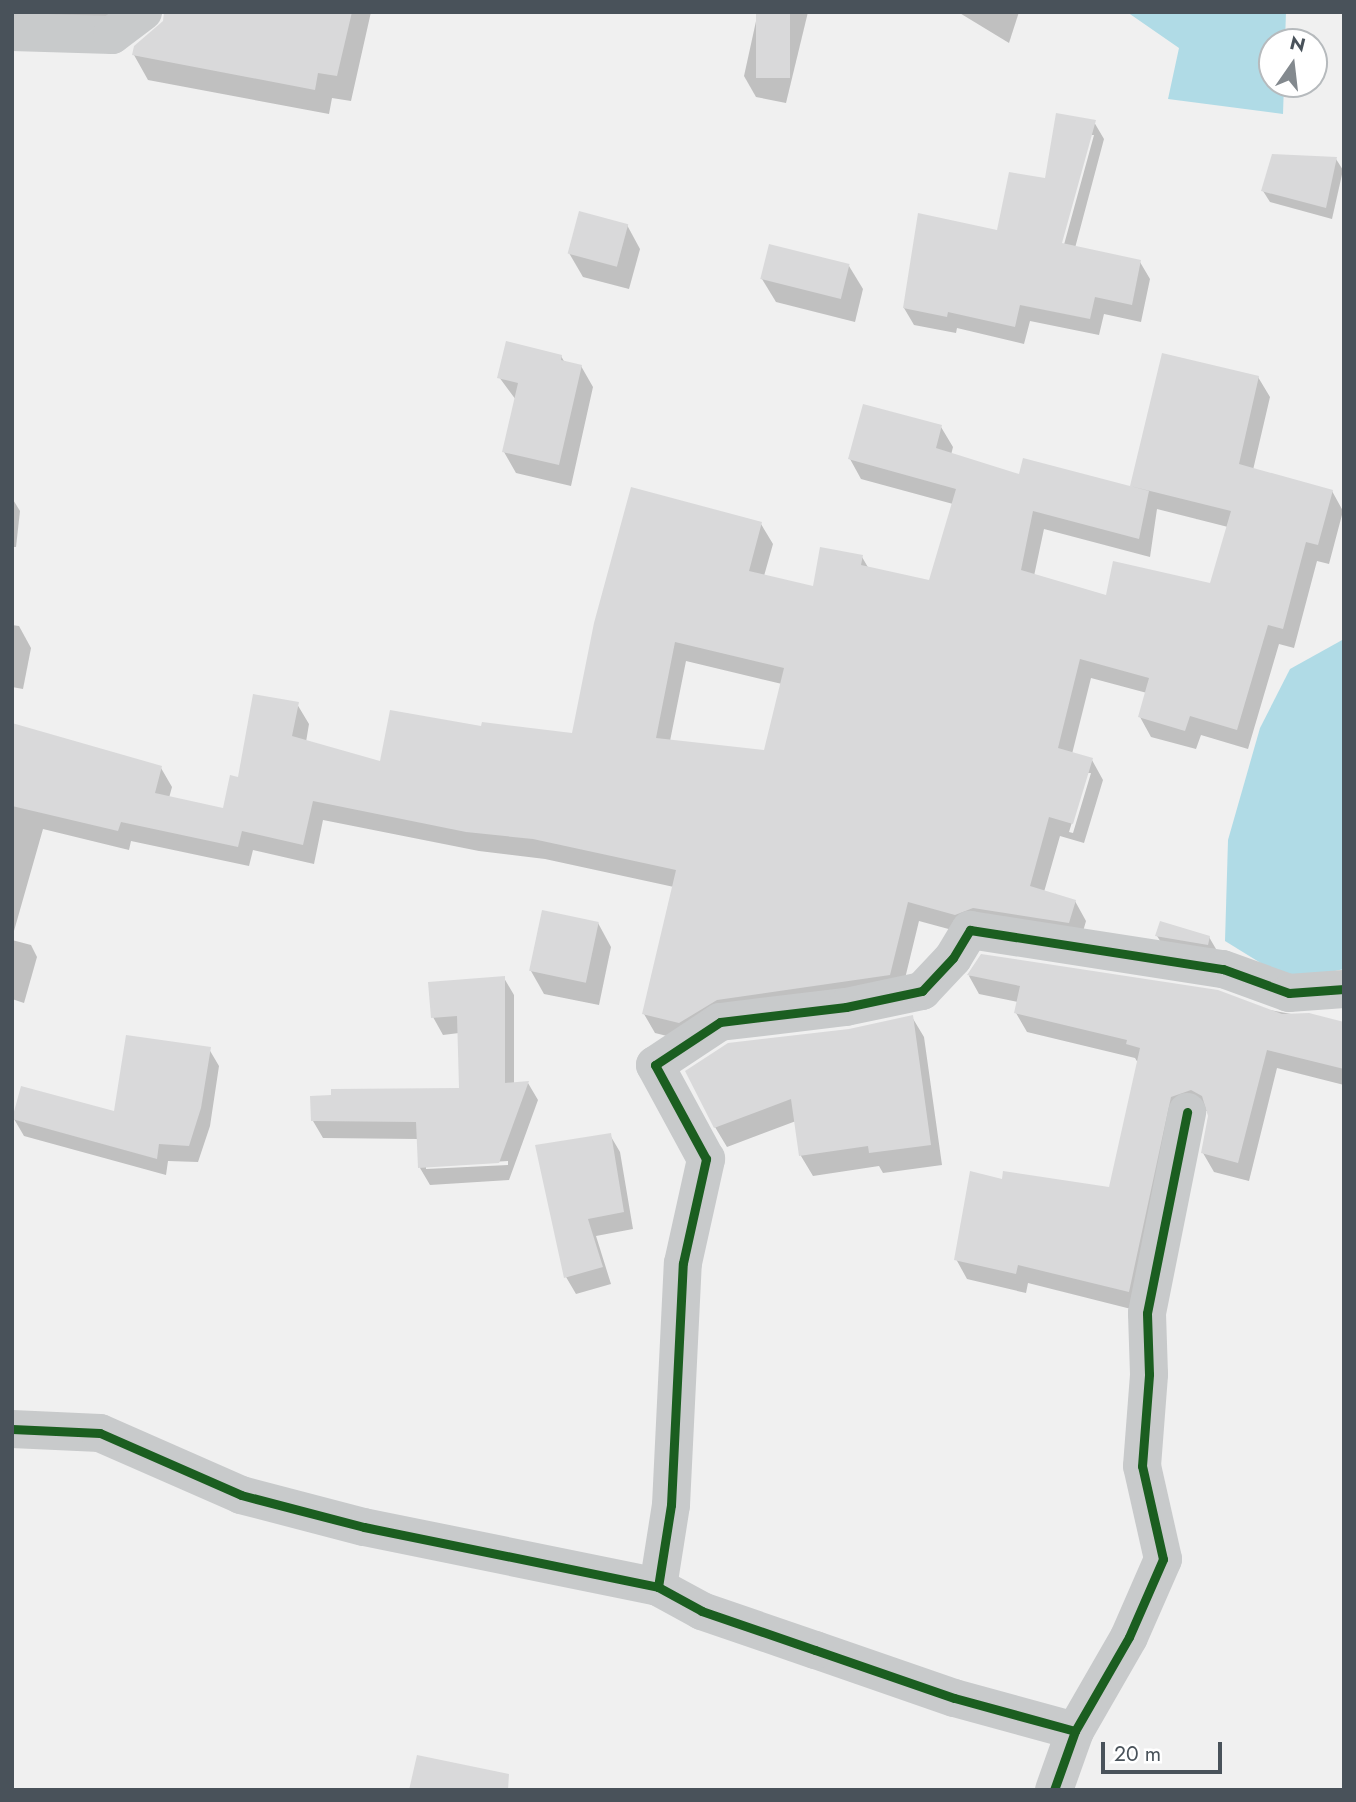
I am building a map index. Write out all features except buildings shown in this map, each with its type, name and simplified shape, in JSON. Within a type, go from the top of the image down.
[{"type":"street","points":[[12,32],[112,34],[143,12]]},
{"type":"street","points":[[658,1587],[671,1505],[683,1263],[706,1159],[655,1065],[720,1022],[846,1007],[922,991],[953,958],[970,930],[1223,969],[1289,993],[1344,989]]},
{"type":"street","points":[[1054,1790],[1075,1731],[1129,1637],[1163,1559],[1142,1466],[1149,1374],[1147,1312],[1186,1112]]},
{"type":"street","points":[[12,1429],[100,1433],[241,1494],[364,1527],[658,1587],[702,1611],[954,1698],[1075,1731]]},
{"type":"water","points":[[1127,12],[1286,12],[1285,28],[1258,28],[1258,98],[1284,98],[1283,114],[1168,99],[1179,48]]},
{"type":"water","points":[[1344,639],[1344,969],[1290,981],[1225,941],[1228,840],[1260,728],[1290,669]]},
{"type":"cycle path","points":[[1075,1731],[954,1698],[702,1611],[658,1587],[671,1505],[683,1263],[706,1159],[655,1065],[720,1022],[846,1007],[922,991],[953,958],[970,930],[1223,969],[1289,993],[1344,989]]},
{"type":"cycle path","points":[[1054,1790],[1075,1731],[1129,1637],[1163,1559],[1142,1466],[1149,1374],[1147,1313],[1187,1112]]},
{"type":"cycle path","points":[[12,1429],[100,1433],[241,1495],[364,1527],[658,1587]]}]
